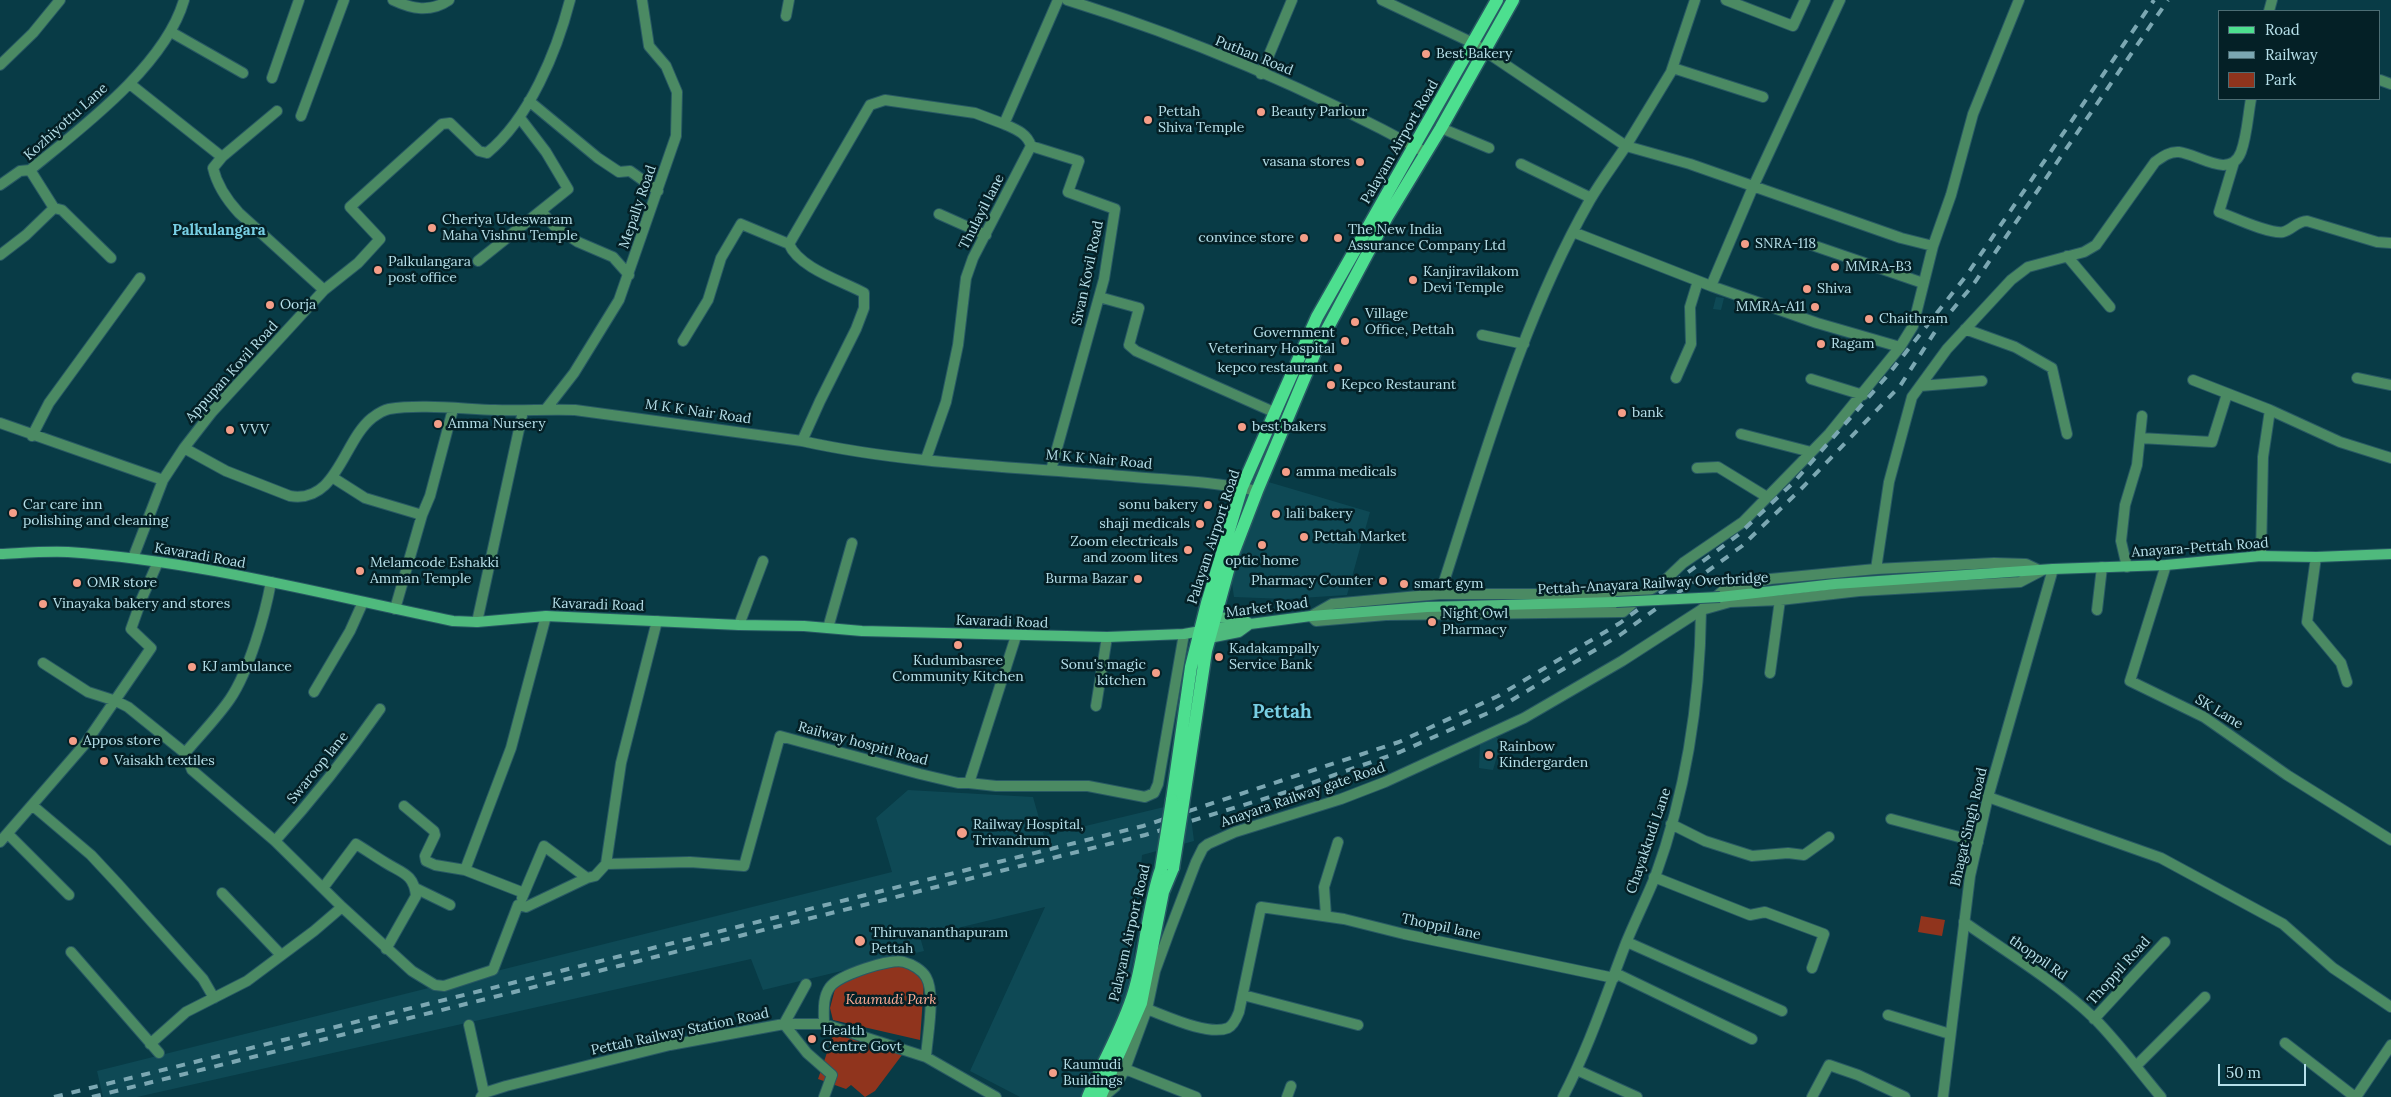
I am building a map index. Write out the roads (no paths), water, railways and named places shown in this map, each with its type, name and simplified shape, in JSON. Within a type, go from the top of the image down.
[{"type":"main road","name":"Palayam Airport Road","points":[[1178,802],[1191,667],[1209,629],[1232,556],[1257,491],[1317,348],[1387,217],[1419,149],[1497,0]]},
{"type":"main road","name":"Palayam Airport Road","points":[[1178,802],[1202,682],[1209,629],[1242,487],[1276,414],[1317,317],[1419,149],[1441,128],[1513,0]]},
{"type":"main road","name":"Kavaradi Road","points":[[0,554],[66,552],[133,558],[271,582],[453,621],[477,622],[546,616],[862,631],[1107,638],[1184,634],[1209,629]]},
{"type":"main road","name":"Anayara-Pettah Road","points":[[2011,572],[2166,566],[2261,556],[2316,557],[2391,554]]},
{"type":"main road","name":"Pettah-Anayara Railway Overbridge","points":[[1326,615],[1427,607],[1720,597],[1835,584],[2011,572]]},
{"type":"main road","name":"Market Road","points":[[1250,624],[1326,615]]},
{"type":"main road","points":[[1243,619],[1250,624],[1239,632],[1209,629],[1243,619]]},
{"type":"main road","points":[[1167,869],[1178,802]]},
{"type":"main road","name":"Palayam Airport Road","points":[[1088,1097],[1126,1019],[1144,949],[1153,891],[1167,869]]},
{"type":"main road","name":"Palayam Airport Road","points":[[1102,1097],[1141,1003],[1167,869]]},
{"type":"street","points":[[0,65],[33,33],[60,0]]},
{"type":"street","name":"Kozhiyottu Lane","points":[[54,208],[30,170],[83,127],[130,84],[171,32],[184,0]]},
{"type":"street","points":[[272,78],[299,0]]},
{"type":"street","points":[[301,116],[344,0]]},
{"type":"street","points":[[393,0],[408,7],[430,9],[448,0]]},
{"type":"street","name":"Appupan Kovil Road","points":[[133,558],[163,480],[184,448],[212,412],[324,290],[358,263],[380,239],[350,206],[442,124],[450,122],[479,151],[487,153],[500,143],[520,118],[530,101],[560,35],[570,0]]},
{"type":"street","name":"Mepally Road","points":[[546,409],[574,373],[614,308],[628,275],[676,136],[677,92],[666,66],[649,46],[642,0]]},
{"type":"street","points":[[786,16],[789,0]]},
{"type":"street","points":[[1004,124],[1058,0]]},
{"type":"street","name":"Puthan Road","points":[[1066,0],[1132,20],[1340,107],[1419,149]]},
{"type":"street","points":[[1261,74],[1292,0]]},
{"type":"street","points":[[1382,0],[1486,50],[1626,146],[1690,164],[1901,238],[1933,246]]},
{"type":"street","points":[[1440,594],[1524,344],[1573,232],[1591,198],[1626,146],[1673,68],[1695,0]]},
{"type":"street","points":[[1726,0],[1792,26],[1805,0]]},
{"type":"street","points":[[1711,286],[1753,187],[1840,0]]},
{"type":"street","points":[[1643,594],[1440,594],[1332,604],[1311,616],[1316,621],[1386,615],[1623,612],[1643,594],[1663,582],[1683,563],[1743,522],[1863,395],[1900,347],[1912,326],[1933,246],[1951,195],[1972,114],[2019,0]]},
{"type":"street","points":[[171,32],[243,73]]},
{"type":"street","points":[[1673,68],[1763,97]]},
{"type":"street","points":[[130,84],[222,158]]},
{"type":"street","points":[[789,244],[870,105],[885,100],[975,113],[1023,133],[1029,139],[1031,146]]},
{"type":"street","points":[[2251,100],[2241,152],[2234,162],[2219,212],[2272,231],[2283,232],[2301,221],[2307,221],[2377,242],[2391,243]]},
{"type":"street","points":[[530,101],[598,158],[620,172],[630,171],[658,191]]},
{"type":"street","points":[[278,111],[222,158],[214,168],[228,202],[324,290]]},
{"type":"street","points":[[478,261],[568,189],[546,152],[520,118]]},
{"type":"street","points":[[1441,128],[1489,148]]},
{"type":"street","name":"Thulayil lane","points":[[926,459],[946,402],[958,345],[966,278],[973,258],[1031,146]]},
{"type":"street","name":"Sivan Kovil Road","points":[[1031,146],[1079,161],[1068,192],[1115,209],[1099,296],[1051,470]]},
{"type":"street","points":[[1876,570],[1889,482],[1912,397],[1965,329],[2011,280],[2028,267],[2084,252],[2096,245],[2155,162],[2166,154],[2178,152],[2217,165],[2227,165],[2234,162]]},
{"type":"street","points":[[1521,164],[1591,198]]},
{"type":"street","points":[[0,186],[20,171],[30,170]]},
{"type":"street","points":[[0,255],[26,235],[54,208],[62,210],[111,258]]},
{"type":"street","points":[[541,211],[555,227],[578,242],[613,258],[628,275]]},
{"type":"street","points":[[939,214],[986,235]]},
{"type":"street","points":[[683,341],[708,300],[721,258],[741,224],[789,244],[797,257],[808,265],[864,293],[866,300],[856,329],[802,441]]},
{"type":"street","points":[[1573,232],[1711,286],[1817,323],[1900,347]]},
{"type":"street","points":[[1809,244],[1924,282]]},
{"type":"street","points":[[2067,256],[2110,307]]},
{"type":"street","points":[[32,436],[50,404],[140,278]]},
{"type":"street","points":[[1676,378],[1691,344],[1690,307],[1698,281]]},
{"type":"street","points":[[1099,296],[1139,308],[1129,345],[1136,351],[1276,414]]},
{"type":"street","points":[[1965,329],[2015,347],[2052,368],[2067,434]]},
{"type":"street","points":[[1482,335],[1524,344]]},
{"type":"street","points":[[2357,378],[2391,385]]},
{"type":"street","points":[[1811,379],[1863,395]]},
{"type":"street","points":[[2193,380],[2270,410],[2340,442],[2391,458]]},
{"type":"street","points":[[1920,386],[1982,381]]},
{"type":"street","points":[[2140,438],[2212,442],[2227,394]]},
{"type":"street","name":"M K K Nair Road","points":[[184,448],[226,471],[290,496],[301,498],[316,494],[332,477],[363,428],[372,418],[387,409],[523,411],[546,409],[604,412],[802,441],[837,449],[926,459],[1242,487],[1257,491]]},
{"type":"street","points":[[395,609],[422,515],[430,496],[453,409]]},
{"type":"street","points":[[2261,556],[2263,457],[2270,410]]},
{"type":"street","points":[[477,622],[523,411]]},
{"type":"street","points":[[2127,567],[2121,542],[2125,505],[2137,465],[2142,416]]},
{"type":"street","points":[[0,423],[32,436],[163,480]]},
{"type":"street","points":[[1741,434],[1811,452]]},
{"type":"street","points":[[1696,468],[1718,467],[1767,497]]},
{"type":"street","points":[[332,477],[365,498],[422,515]]},
{"type":"street","points":[[828,628],[852,543]]},
{"type":"street","points":[[2316,557],[2307,622],[2341,663],[2347,682]]},
{"type":"street","points":[[739,625],[763,561]]},
{"type":"street","points":[[0,842],[85,744],[151,648],[131,630],[142,598],[158,562]]},
{"type":"street","points":[[1701,610],[1725,589],[1770,579],[1994,563],[2026,564],[2041,571]]},
{"type":"street","name":"SK Lane","points":[[2166,566],[2130,681],[2204,717],[2287,775],[2391,840]]},
{"type":"street","points":[[2097,610],[2102,567]]},
{"type":"street","name":"Bhagat Singh Road","points":[[1943,1097],[1970,876],[1988,797],[2053,569]]},
{"type":"street","points":[[1701,610],[1730,602],[1780,600],[1859,591],[2020,582],[2041,571]]},
{"type":"street","points":[[185,753],[229,700],[237,687],[266,610],[271,582]]},
{"type":"street","points":[[1770,673],[1780,600]]},
{"type":"street","points":[[314,692],[350,631],[363,602]]},
{"type":"street","name":"Chayakkudi Lane","points":[[1563,1097],[1577,1070],[1654,877],[1682,788],[1701,657],[1701,610]]},
{"type":"street","name":"Anayara Railway gate Road","points":[[1102,1097],[1114,1087],[1125,1068],[1146,1009],[1155,971],[1203,848],[1235,832],[1341,800],[1376,786],[1524,718],[1622,661],[1701,610]]},
{"type":"street","points":[[465,870],[511,748],[546,616]]},
{"type":"street","points":[[518,905],[526,907],[595,876],[606,864],[621,763],[657,621]]},
{"type":"street","points":[[1016,636],[969,783],[996,786],[1088,786],[1145,797],[1154,793],[1158,784],[1184,634]]},
{"type":"street","points":[[1096,706],[1107,638]]},
{"type":"street","points":[[43,663],[88,692],[128,707],[185,753],[192,770],[275,840],[386,949],[412,971],[435,985],[454,984],[493,970],[518,905],[544,846],[587,878]]},
{"type":"street","name":"Swaroop lane","points":[[275,840],[324,786],[380,709]]},
{"type":"street","name":"Railway hospitl Road","points":[[606,864],[697,862],[744,866],[780,736],[920,774],[958,783],[969,783]]},
{"type":"street","points":[[1988,797],[2169,862],[2283,924],[2334,968],[2391,1007]]},
{"type":"street","points":[[32,805],[91,855],[203,978],[214,998]]},
{"type":"street","points":[[404,806],[434,831],[435,835],[425,856],[426,861],[435,865],[465,870],[524,893]]},
{"type":"street","points":[[1891,819],[1978,842]]},
{"type":"street","points":[[1671,824],[1704,841],[1752,856],[1788,853],[1804,855],[1829,837]]},
{"type":"street","points":[[8,834],[68,895]]},
{"type":"street","points":[[1326,916],[1324,887],[1338,842]]},
{"type":"street","points":[[323,888],[356,844],[388,864],[402,870],[415,888],[450,905]]},
{"type":"street","points":[[1654,877],[1750,915],[1765,912],[1824,934],[1812,968]]},
{"type":"street","points":[[386,949],[414,903],[415,888]]},
{"type":"street","points":[[222,893],[281,955]]},
{"type":"street","points":[[150,1044],[186,1012],[247,980],[342,907]]},
{"type":"street","name":"Thoppil lane","points":[[1243,994],[1261,907],[1326,916],[1614,975],[1752,1039]]},
{"type":"street","name":"thoppil Rd","points":[[1964,922],[2052,982],[2094,1019],[2161,1097]]},
{"type":"street","points":[[1627,942],[1782,1011]]},
{"type":"street","name":"Thoppil Road","points":[[2094,1019],[2164,942]]},
{"type":"street","points":[[71,952],[159,1053]]},
{"type":"street","points":[[824,1024],[825,995],[837,980],[843,976],[882,964],[903,961],[917,967],[926,977],[930,991],[926,1057]]},
{"type":"street","points":[[806,984],[784,1024],[807,1053],[832,1075],[824,1097]]},
{"type":"street","points":[[1146,1009],[1197,1027],[1229,1028],[1235,1021],[1243,994],[1358,1025]]},
{"type":"street","points":[[2136,1066],[2205,997]]},
{"type":"street","points":[[1888,1015],[1950,1034]]},
{"type":"street","name":"Pettah Railway Station Road","points":[[482,1095],[670,1045],[784,1024],[824,1024],[926,1057],[996,1097]]},
{"type":"street","points":[[469,1025],[482,1095]]},
{"type":"street","points":[[2285,1043],[2355,1097],[2391,1045]]},
{"type":"street","points":[[1812,1097],[1829,1065],[1858,1075],[1906,1097]]},
{"type":"street","points":[[1125,1068],[1196,1097]]},
{"type":"street","points":[[1577,1070],[1637,1097]]},
{"type":"street","points":[[1287,1097],[1291,1086]]},
{"type":"railway","points":[[54,1097],[1143,826],[1399,742],[1498,696],[1620,623],[1738,535],[1794,482],[1888,375],[1966,276],[2154,0]]},
{"type":"railway","points":[[92,1097],[1145,835],[1283,793],[1400,752],[1497,709],[1620,635],[1742,546],[1800,490],[1900,386],[1938,327],[1973,285],[2168,0]]},
{"type":"place","name":"Best Bakery","points":[[1426,54]]},
{"type":"place","name":"Beauty Parlour","points":[[1261,112]]},
{"type":"place","name":"Pettah Shiva Temple","points":[[1148,120]]},
{"type":"place","name":"vasana stores","points":[[1360,162]]},
{"type":"place","name":"Cheriya Udeswaram Maha Vishnu Temple","points":[[432,228]]},
{"type":"place","name":"convince store","points":[[1304,238]]},
{"type":"place","name":"The New India Assurance Company Ltd","points":[[1338,238]]},
{"type":"place","name":"SNRA-118","points":[[1745,244]]},
{"type":"place","name":"MMRA-B3","points":[[1835,267]]},
{"type":"place","name":"Palkulangara post office","points":[[378,270]]},
{"type":"place","name":"Kanjiravilakom Devi Temple","points":[[1413,280]]},
{"type":"place","name":"Shiva","points":[[1807,289]]},
{"type":"place","name":"Oorja","points":[[270,305]]},
{"type":"place","name":"MMRA-A11","points":[[1815,307]]},
{"type":"place","name":"Chaithram","points":[[1869,319]]},
{"type":"place","name":"Village Office, Pettah","points":[[1355,322]]},
{"type":"place","name":"Government Veterinary Hospital","points":[[1345,341]]},
{"type":"place","name":"Ragam","points":[[1821,344]]},
{"type":"place","name":"kepco restaurant","points":[[1338,368]]},
{"type":"place","name":"Kepco Restaurant","points":[[1331,385]]},
{"type":"place","name":"bank","points":[[1622,413]]},
{"type":"place","name":"Amma Nursery","points":[[438,424]]},
{"type":"place","name":"best bakers","points":[[1242,427]]},
{"type":"place","name":"VVV","points":[[230,430]]},
{"type":"place","name":"amma medicals","points":[[1286,472]]},
{"type":"place","name":"sonu bakery","points":[[1208,505]]},
{"type":"place","name":"Car care inn polishing and cleaning","points":[[13,513]]},
{"type":"place","name":"lali bakery","points":[[1276,514]]},
{"type":"place","name":"shaji medicals","points":[[1200,524]]},
{"type":"place","name":"Pettah Market","points":[[1304,537]]},
{"type":"place","name":"optic home","points":[[1262,545]]},
{"type":"place","name":"Zoom electricals and zoom lites","points":[[1188,550]]},
{"type":"place","name":"Melamcode Eshakki Amman Temple","points":[[360,571]]},
{"type":"place","name":"Burma Bazar","points":[[1138,579]]},
{"type":"place","name":"Pharmacy Counter","points":[[1383,581]]},
{"type":"place","name":"OMR store","points":[[77,583]]},
{"type":"place","name":"smart gym","points":[[1404,584]]},
{"type":"place","name":"Vinayaka bakery and stores","points":[[43,604]]},
{"type":"place","name":"Night Owl Pharmacy","points":[[1432,622]]},
{"type":"place","name":"Kudumbasree Community Kitchen","points":[[958,645]]},
{"type":"place","name":"Kadakampally Service Bank","points":[[1219,657]]},
{"type":"place","name":"KJ ambulance","points":[[192,667]]},
{"type":"place","name":"Sonu's magic kitchen","points":[[1156,673]]},
{"type":"place","name":"Appos store","points":[[73,741]]},
{"type":"place","name":"Rainbow Kindergarden","points":[[1489,755]]},
{"type":"place","name":"Vaisakh textiles","points":[[104,761]]},
{"type":"place","name":"Railway Hospital, Trivandrum","points":[[962,833]]},
{"type":"place","name":"Thiruvananthapuram Pettah","points":[[860,941]]},
{"type":"place","name":"Health Centre Govt","points":[[812,1039]]},
{"type":"place","name":"Kaumudi Buildings","points":[[1053,1073]]},
{"type":"district","name":"Palkulangara","points":[[219,231]]},
{"type":"district","name":"Pettah","points":[[1282,713]]},
{"type":"park label","name":"Kaumudi Park","points":[[891,1000]]}]
